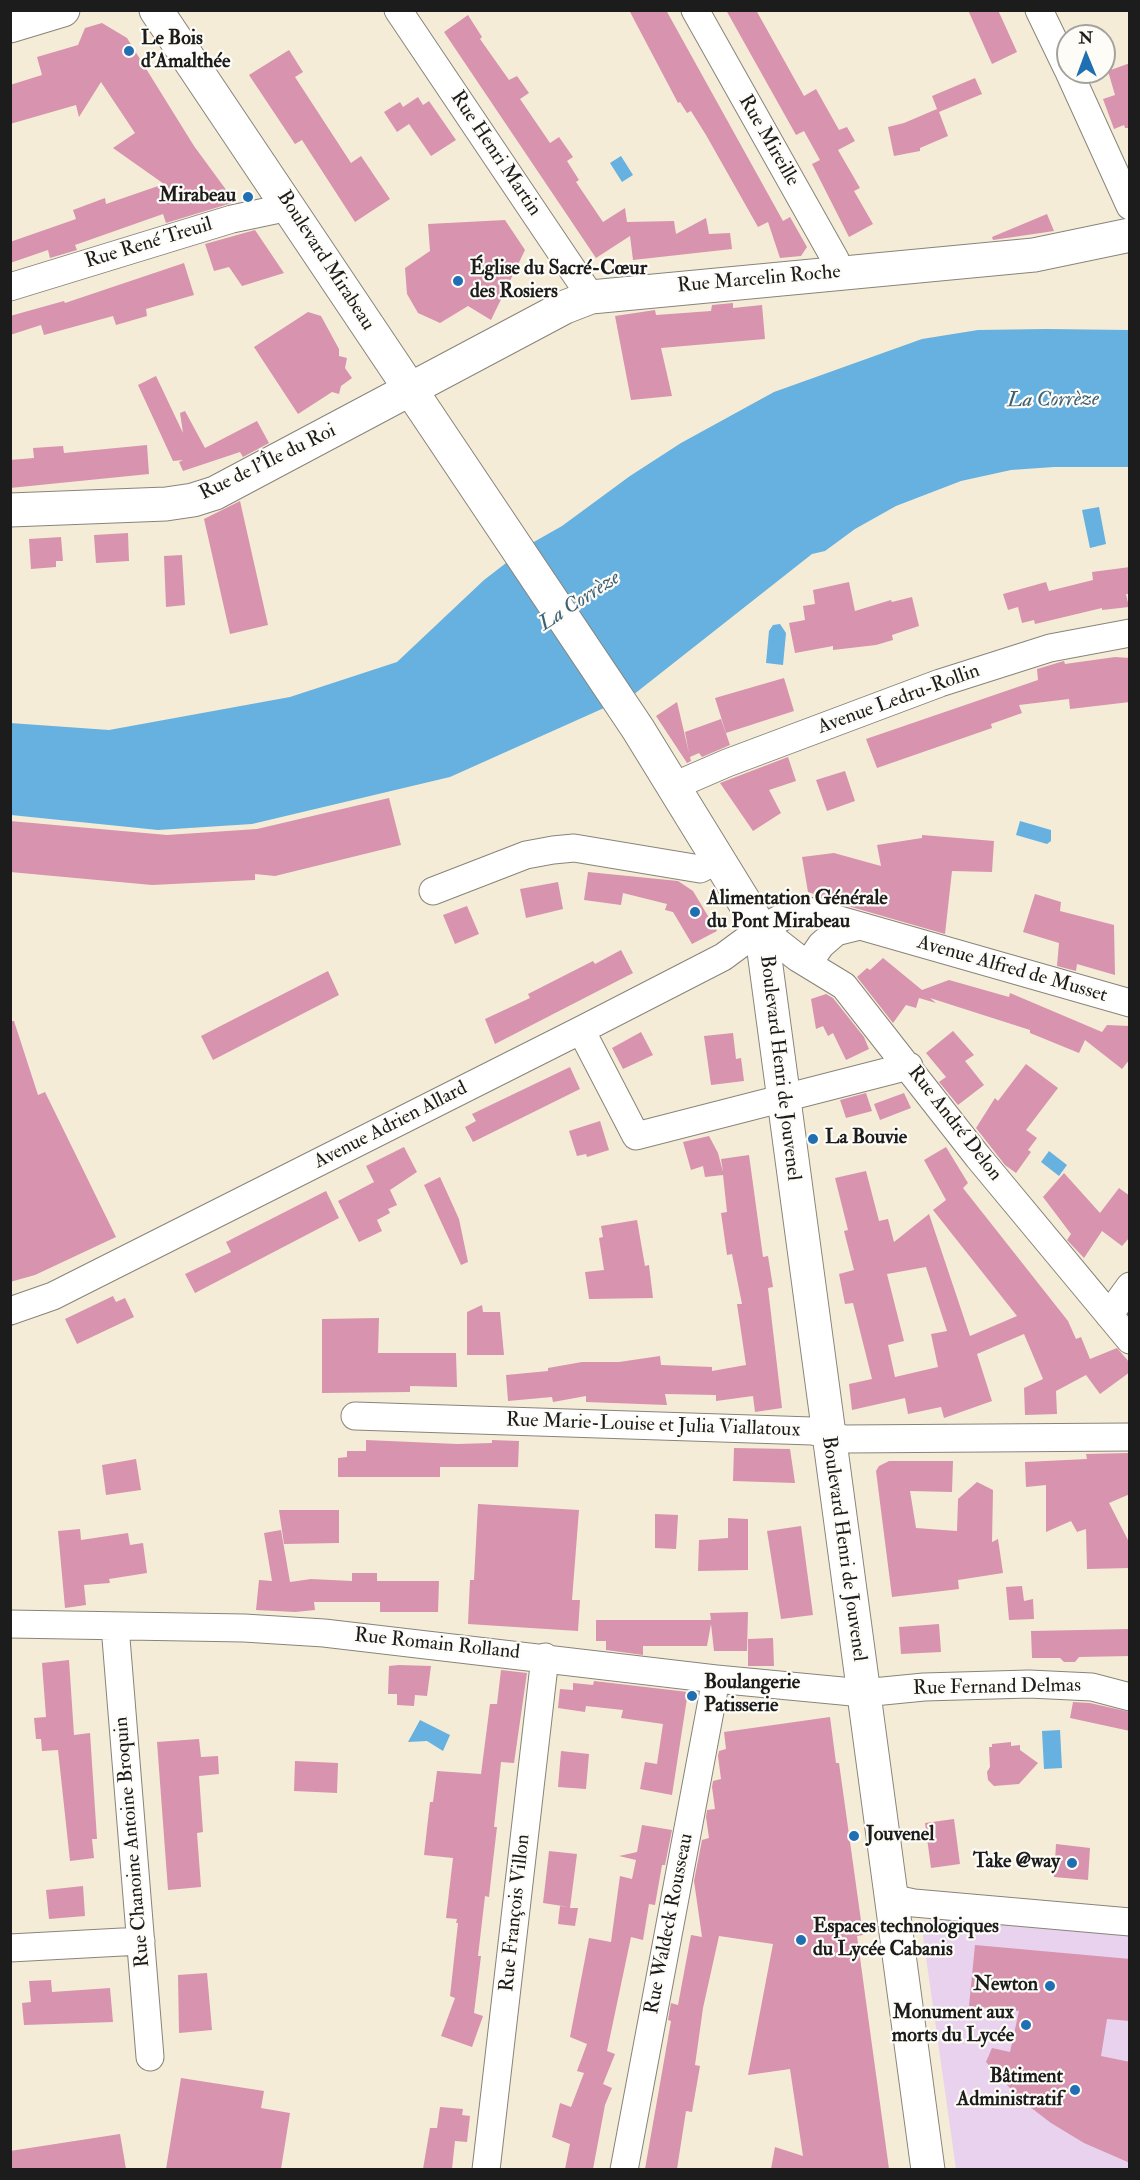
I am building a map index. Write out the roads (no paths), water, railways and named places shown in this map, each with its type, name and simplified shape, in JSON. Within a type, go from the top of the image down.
[{"type":"main road","points":[[10,26],[63,10]]},
{"type":"main road","name":"Boulevard Mirabeau","points":[[156,10],[674,786]]},
{"type":"main road","name":"Rue Marcelin Roche","points":[[409,391],[565,307],[591,297],[1034,255],[1130,236]]},
{"type":"main road","name":"Rue de l'Île du Roi","points":[[10,510],[166,504],[193,500],[215,493],[409,391]]},
{"type":"main road","points":[[674,786],[761,929]]},
{"type":"main road","name":"Boulevard Henri de Jouvenel","points":[[761,929],[782,1099],[928,2169]]},
{"type":"street","name":"Rue Henri Martin","points":[[398,10],[591,297]]},
{"type":"street","name":"Rue Mireille","points":[[695,10],[835,259],[840,272]]},
{"type":"street","points":[[1039,10],[1056,45]]},
{"type":"street","points":[[1075,84],[1130,206]]},
{"type":"street","name":"Rue René Treuil","points":[[10,287],[232,219],[289,207]]},
{"type":"street","name":"Avenue Ledru-Rollin","points":[[674,786],[727,763],[939,683],[1050,648],[1130,633]]},
{"type":"street","points":[[433,891],[495,866],[553,850],[574,848],[700,869],[719,859]]},
{"type":"street","name":"Avenue Alfred de Musset","points":[[761,929],[792,912],[808,911],[1130,1003]]},
{"type":"street","points":[[808,964],[821,945],[836,932],[860,926]]},
{"type":"street","name":"Rue André Delon","points":[[761,929],[808,964],[844,986],[909,1066],[978,1157],[1130,1340]]},
{"type":"street","name":"Avenue Adrien Allard","points":[[12,1311],[71,1287],[581,1030],[723,957],[761,929]]},
{"type":"street","points":[[581,1030],[636,1136],[909,1066]]},
{"type":"street","points":[[1109,1315],[1130,1286]]},
{"type":"street","name":"Rue Marie-Louise et Julia Viallatoux","points":[[355,1416],[812,1431],[845,1439],[1130,1437]]},
{"type":"street","name":"Rue Romain Rolland","points":[[10,1624],[303,1631],[545,1657],[716,1679],[862,1693]]},
{"type":"street","name":"Rue Chanoine Antoine Broquin","points":[[115,1626],[150,2057]]},
{"type":"street","name":"Rue François Villon","points":[[486,2169],[545,1657]]},
{"type":"street","name":"Rue Waldeck Rousseau","points":[[624,2169],[716,1679]]},
{"type":"street","name":"Rue Fernand Delmas","points":[[862,1693],[1029,1684],[1092,1688],[1130,1697]]},
{"type":"street","points":[[891,1898],[934,1912],[1130,1922]]},
{"type":"street","points":[[10,1948],[141,1941]]},
{"type":"water","points":[[621,156],[633,175],[622,182],[610,163]]},
{"type":"water","name":"La Corrèze","points":[[978,330],[1129,330],[1129,467],[1054,467],[1011,470],[961,481],[896,506],[855,529],[825,551],[812,554],[633,695],[450,777],[252,824],[158,830],[11,815],[10,723],[109,730],[290,697],[397,662],[484,580],[532,543],[562,526],[630,476],[681,443],[774,392],[922,339]]},
{"type":"water","points":[[1099,507],[1106,544],[1090,548],[1082,510]]},
{"type":"water","points":[[780,624],[786,633],[783,665],[766,663],[769,631],[773,625]]},
{"type":"water","points":[[1020,821],[1051,830],[1051,841],[1047,844],[1016,835]]},
{"type":"water","points":[[1049,1151],[1067,1165],[1059,1176],[1041,1162]]},
{"type":"water","points":[[420,1720],[450,1735],[443,1751],[427,1741],[408,1742]]},
{"type":"water","points":[[1060,1730],[1062,1768],[1044,1769],[1042,1731]]},
{"type":"place","name":"Le Bois d'Amalthée","points":[[129,51]]},
{"type":"place","name":"Mirabeau","points":[[248,197]]},
{"type":"place","name":"Église du Sacré-Cœur des Rosiers","points":[[458,281]]},
{"type":"place","name":"Alimentation Générale du Pont Mirabeau","points":[[695,912]]},
{"type":"place","name":"La Bouvie","points":[[813,1139]]},
{"type":"place","name":"Boulangerie Patisserie","points":[[692,1696]]},
{"type":"place","name":"Jouvenel","points":[[854,1836]]},
{"type":"place","name":"Take @way","points":[[1072,1863]]},
{"type":"place","name":"Espaces technologiques du Lycée Cabanis","points":[[801,1940]]},
{"type":"place","name":"Newton","points":[[1050,1986]]},
{"type":"place","name":"Monument aux morts du Lycée","points":[[1026,2025]]},
{"type":"place","name":"Bâtiment Administratif","points":[[1075,2090]]}]
